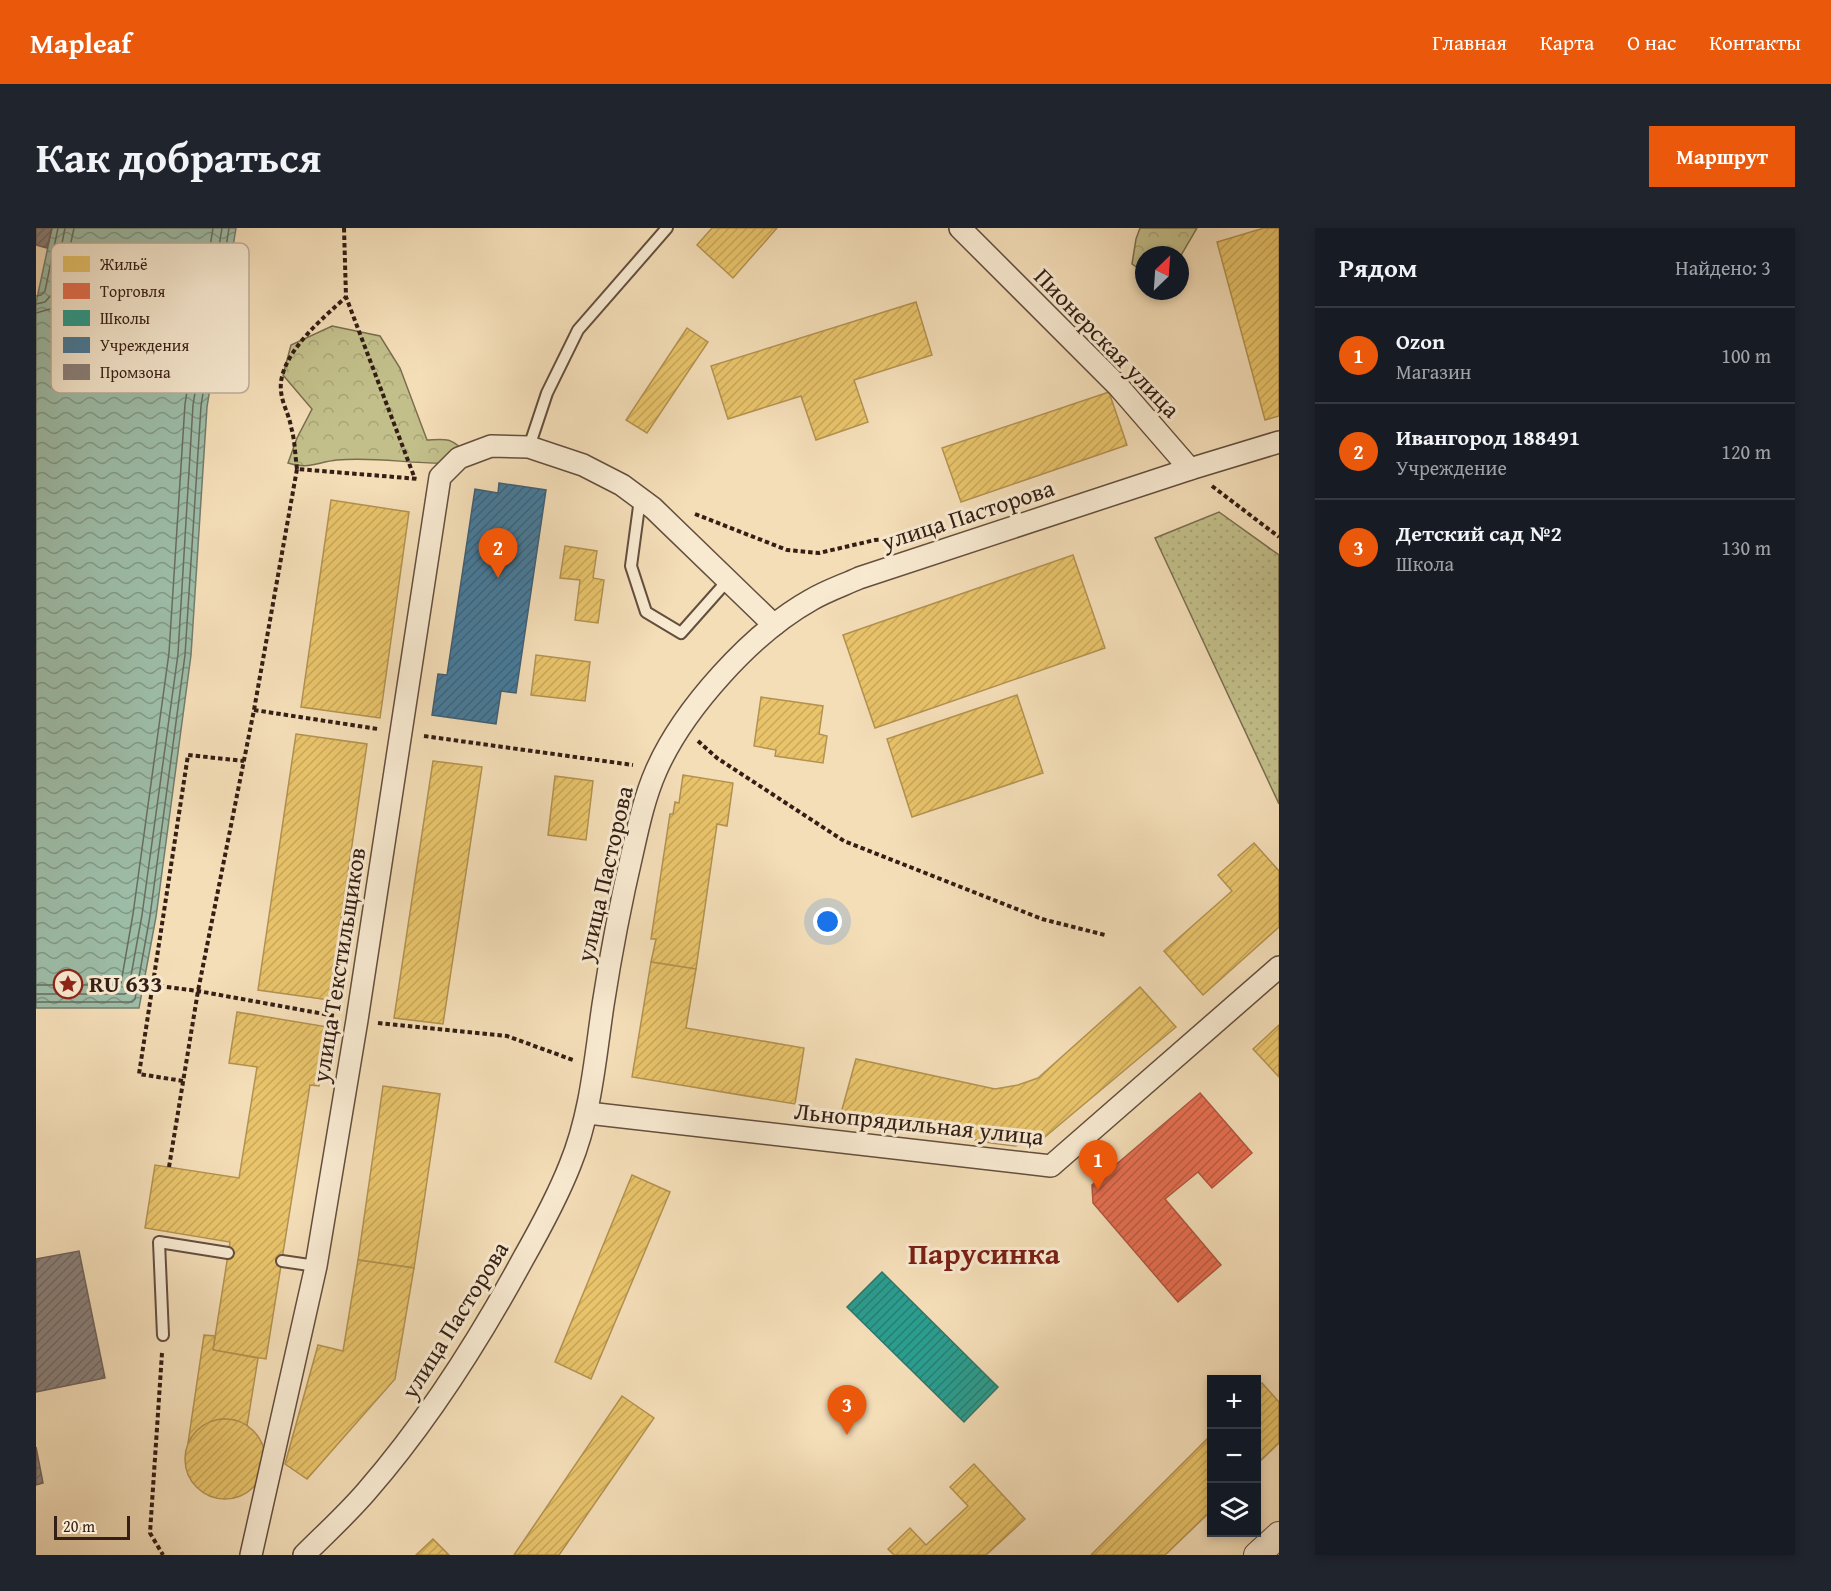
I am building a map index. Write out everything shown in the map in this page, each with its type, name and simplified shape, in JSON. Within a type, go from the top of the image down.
[{"type":"street","name":"Пионерская улица","points":[[960,228],[1118,386],[1190,469]]},
{"type":"street","name":"улица Пасторова","points":[[304,1555],[364,1494],[435,1405],[498,1306],[552,1205],[571,1165],[588,1113],[623,889],[642,810],[657,768],[681,727],[730,666],[751,643],[812,599],[859,578],[1279,442]]},
{"type":"street","points":[[440,477],[459,458],[491,446],[529,447],[583,465],[622,485],[640,499],[774,625]]},
{"type":"street","name":"улица Текстильщиков","points":[[251,1555],[316,1266],[357,1020],[440,477]]},
{"type":"street","name":"Льнопрядильная улица","points":[[588,1113],[1051,1166],[1279,967]]},
{"type":"street","points":[[1257,1555],[1279,1535]]},
{"type":"lane","points":[[529,447],[547,393],[578,330],[667,228]]},
{"type":"lane","points":[[640,499],[631,566],[646,612],[681,633],[728,580]]},
{"type":"lane","points":[[163,1335],[159,1242],[228,1252]]},
{"type":"lane","points":[[282,1261],[316,1266]]},
{"type":"path","points":[[344,228],[346,297],[414,479]]},
{"type":"path","points":[[169,1167],[198,991],[254,710],[297,469],[291,426],[280,388],[291,355],[314,327],[346,297]]},
{"type":"path","points":[[297,469],[414,479],[440,477]]},
{"type":"path","points":[[1190,469],[1279,537]]},
{"type":"path","points":[[688,511],[786,550],[819,553],[875,540],[908,538]]},
{"type":"path","points":[[254,710],[657,768]]},
{"type":"path","points":[[681,727],[717,758],[844,842],[1042,919],[1105,935]]},
{"type":"path","points":[[183,1081],[139,1074],[188,755],[244,761]]},
{"type":"path","points":[[153,985],[357,1020],[507,1036],[594,1068]]},
{"type":"path","points":[[163,1335],[150,1533],[163,1555]]},
{"type":"green space","points":[[1140,228],[1197,228],[1186,246],[1135,246],[1135,266],[1132,264],[1136,239]]},
{"type":"green space","points":[[332,326],[380,336],[400,368],[427,440],[447,440],[455,443],[464,451],[453,463],[352,459],[307,466],[288,463],[297,438],[312,409],[283,375],[291,345]]},
{"type":"green space","points":[[1219,512],[1279,555],[1279,804],[1155,538]]},
{"type":"water","points":[[52,228],[236,228],[234,243],[51,243],[51,393],[209,393],[191,655],[156,917],[139,1008],[36,1008],[36,303]]},
{"type":"building: Жильё","points":[[712,228],[777,228],[733,278],[697,245]]},
{"type":"building: Жильё","points":[[1264,228],[1279,228],[1279,416],[1265,420],[1217,242]]},
{"type":"building: Жильё","points":[[916,302],[932,355],[854,380],[868,422],[816,440],[801,396],[728,419],[711,366]]},
{"type":"building: Жильё","points":[[687,328],[708,342],[647,433],[626,420]]},
{"type":"building: Жильё","points":[[1109,392],[1127,445],[961,502],[942,448]]},
{"type":"building: Жильё","points":[[331,500],[409,512],[380,718],[301,707]]},
{"type":"building: Жильё","points":[[565,546],[597,551],[593,578],[604,580],[598,623],[575,620],[580,580],[560,578]]},
{"type":"building: Жильё","points":[[1073,555],[1105,648],[875,728],[843,635]]},
{"type":"building: Жильё","points":[[536,655],[590,662],[585,701],[531,695]]},
{"type":"building: Жильё","points":[[1017,695],[1043,773],[912,817],[887,739]]},
{"type":"building: Жильё","points":[[761,697],[823,706],[819,734],[827,736],[823,763],[775,756],[776,750],[754,746]]},
{"type":"building: Жильё","points":[[296,734],[367,744],[329,1000],[258,990]]},
{"type":"building: Жильё","points":[[433,761],[482,767],[443,1024],[394,1018]]},
{"type":"building: Жильё","points":[[683,775],[733,783],[727,826],[717,824],[696,969],[651,962],[656,939],[651,939],[670,814],[673,814],[675,802],[679,803]]},
{"type":"building: Жильё","points":[[555,776],[593,781],[586,840],[548,835]]},
{"type":"building: Жильё","points":[[1254,843],[1279,871],[1279,927],[1203,995],[1164,951],[1232,891],[1218,875]]},
{"type":"building: Жильё","points":[[651,962],[696,969],[686,1028],[804,1048],[795,1104],[632,1077]]},
{"type":"building: Жильё","points":[[1140,987],[1176,1027],[1040,1141],[1015,1146],[991,1143],[841,1113],[856,1059],[995,1089],[1018,1085],[1038,1078]]},
{"type":"building: Жильё","points":[[237,1012],[328,1027],[319,1086],[310,1085],[266,1359],[213,1350],[230,1242],[145,1228],[155,1165],[239,1178],[257,1067],[229,1063]]},
{"type":"building: Жильё","points":[[1279,1025],[1279,1077],[1253,1049]]},
{"type":"building: Жильё","points":[[383,1086],[440,1094],[414,1268],[358,1260]]},
{"type":"building: Жильё","points":[[632,1175],[670,1192],[591,1379],[555,1362]]},
{"type":"building: Жильё","points":[[358,1260],[414,1268],[395,1379],[307,1479],[285,1464],[318,1345],[343,1351]]},
{"type":"building: Жильё","points":[[204,1335],[215,1336],[213,1350],[258,1358],[247,1426],[235,1420],[221,1419],[207,1424],[196,1432],[188,1443]]},
{"type":"building: Жильё","points":[[1261,1384],[1279,1402],[1279,1443],[1261,1460],[1261,1429]]},
{"type":"building: Жильё","points":[[622,1396],[654,1418],[559,1555],[514,1555]]},
{"type":"building: Жильё","points":[[225,1419],[240,1422],[253,1431],[262,1444],[265,1459],[262,1474],[253,1487],[240,1496],[225,1499],[210,1496],[197,1487],[188,1474],[185,1459],[188,1444],[197,1431],[210,1422]]},
{"type":"building: Жильё","points":[[1207,1439],[1207,1515],[1165,1555],[1091,1555]]},
{"type":"building: Жильё","points":[[974,1464],[1025,1519],[986,1555],[894,1555],[888,1549],[910,1528],[926,1545],[968,1506],[950,1487]]},
{"type":"building: Жильё","points":[[433,1539],[449,1555],[416,1555]]},
{"type":"building: Торговля","points":[[1200,1093],[1252,1153],[1212,1188],[1198,1172],[1165,1199],[1221,1265],[1178,1302],[1093,1203],[1092,1185]]},
{"type":"building: Школы","points":[[882,1272],[998,1387],[964,1422],[847,1307]]},
{"type":"building: Учреждения","points":[[499,483],[546,490],[516,693],[501,691],[496,724],[432,715],[438,674],[447,675],[475,489],[498,493]]},
{"type":"building: Промзона","points":[[36,228],[52,228],[47,248],[36,245]]},
{"type":"building: Промзона","points":[[79,1251],[105,1378],[36,1392],[36,1259]]},
{"type":"building: Промзона","points":[[36,1447],[43,1483],[36,1485]]},
{"type":"place","name":"Ивангород 188491","points":[[498,578]]},
{"type":"place","name":"RU 633","points":[[68,984]]},
{"type":"place","name":"Ozon","points":[[1098,1190]]},
{"type":"place","name":"Детский сад №2","points":[[847,1435]]},
{"type":"district","name":"Парусинка","points":[[984,1254]]}]
